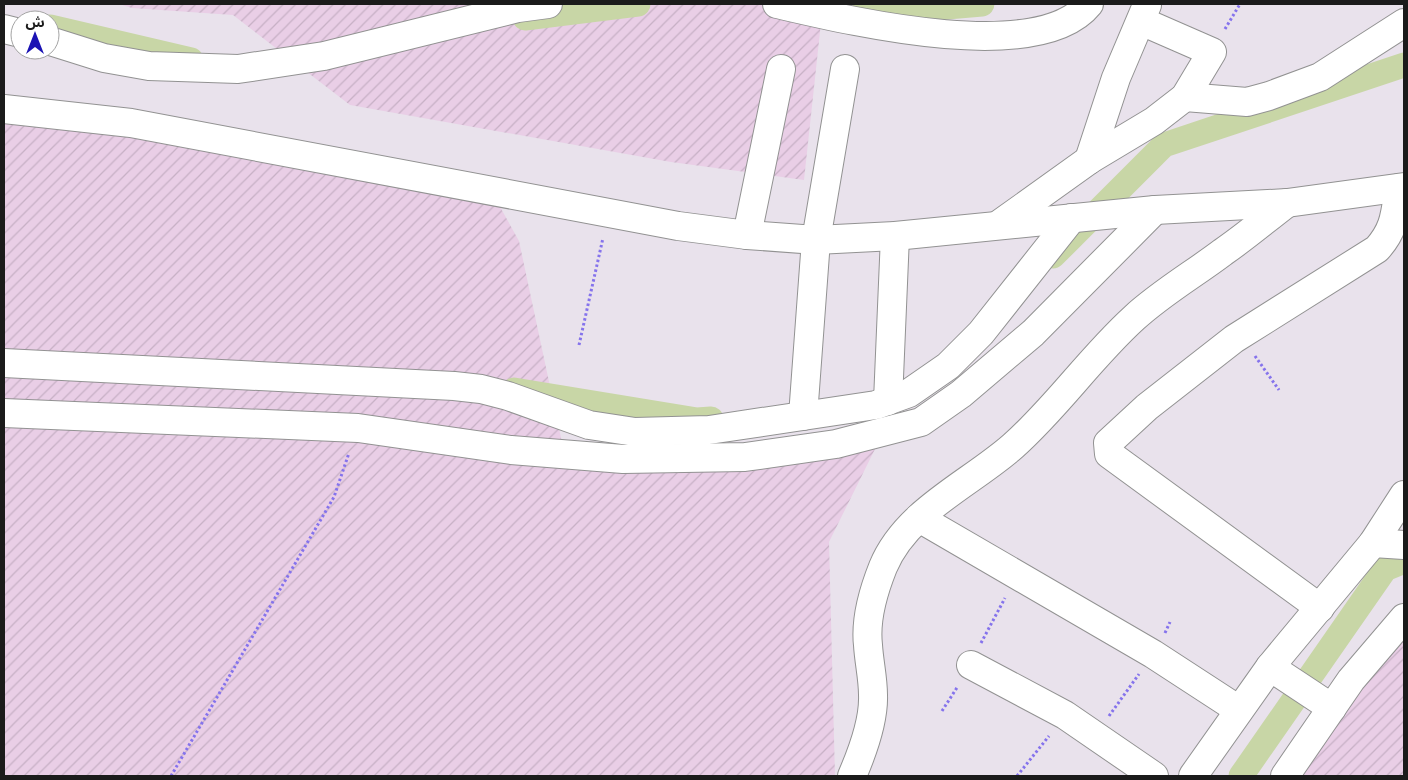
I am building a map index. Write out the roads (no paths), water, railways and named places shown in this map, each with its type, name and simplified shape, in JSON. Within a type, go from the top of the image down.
[{"type":"street","points":[[60,44],[104,58],[149,66],[238,69],[324,56],[518,8],[548,4]]},
{"type":"street","points":[[777,4],[864,13],[906,31],[975,37],[1026,34],[1062,23],[1084,10],[1089,4]]},
{"type":"street","points":[[999,224],[1089,160],[1154,121],[1185,97],[1212,52],[1144,12],[1116,78],[1089,160]]},
{"type":"street","points":[[1185,97],[1247,102],[1269,96],[1320,77],[1404,23]]},
{"type":"street","points":[[747,235],[781,68]]},
{"type":"street","points":[[803,416],[816,240],[845,68]]},
{"type":"street","points":[[4,108],[130,123],[678,226],[747,235],[816,240],[895,236],[999,224],[1155,210],[1286,202],[1402,187],[1389,236],[1377,249],[1234,339],[1112,437],[1107,448],[1110,454],[1320,608]]},
{"type":"street","points":[[852,776],[865,741],[874,696],[868,644],[868,613],[884,565],[900,537],[919,518],[987,468],[1014,445],[1060,398],[1088,364],[1136,316],[1286,202]]},
{"type":"street","points":[[4,413],[358,428],[511,450],[623,459],[745,457],[836,444],[921,422],[961,394],[1032,333],[1155,210]]},
{"type":"street","points":[[4,363],[454,386],[481,389],[508,396],[589,425],[635,432],[709,430],[876,405],[909,393],[948,366],[981,332],[1072,218]]},
{"type":"street","points":[[888,401],[895,236]]},
{"type":"street","points":[[1193,776],[1270,667],[1373,543],[1404,495]]},
{"type":"street","points":[[919,518],[1019,574],[1153,654],[1239,710]]},
{"type":"street","points":[[1373,543],[1404,545]]},
{"type":"street","points":[[1285,776],[1351,680],[1404,618]]},
{"type":"street","points":[[971,665],[1065,715],[1154,776]]},
{"type":"street","points":[[1270,667],[1332,708]]},
{"type":"waterway","points":[[525,18],[638,4]]},
{"type":"waterway","points":[[865,4],[900,11],[982,4]]},
{"type":"waterway","points":[[60,29],[191,60]]},
{"type":"waterway","points":[[1053,256],[1164,145],[1404,65]]},
{"type":"waterway","points":[[514,390],[697,420],[711,419]]},
{"type":"waterway","points":[[1241,776],[1385,569],[1404,561]]}]
